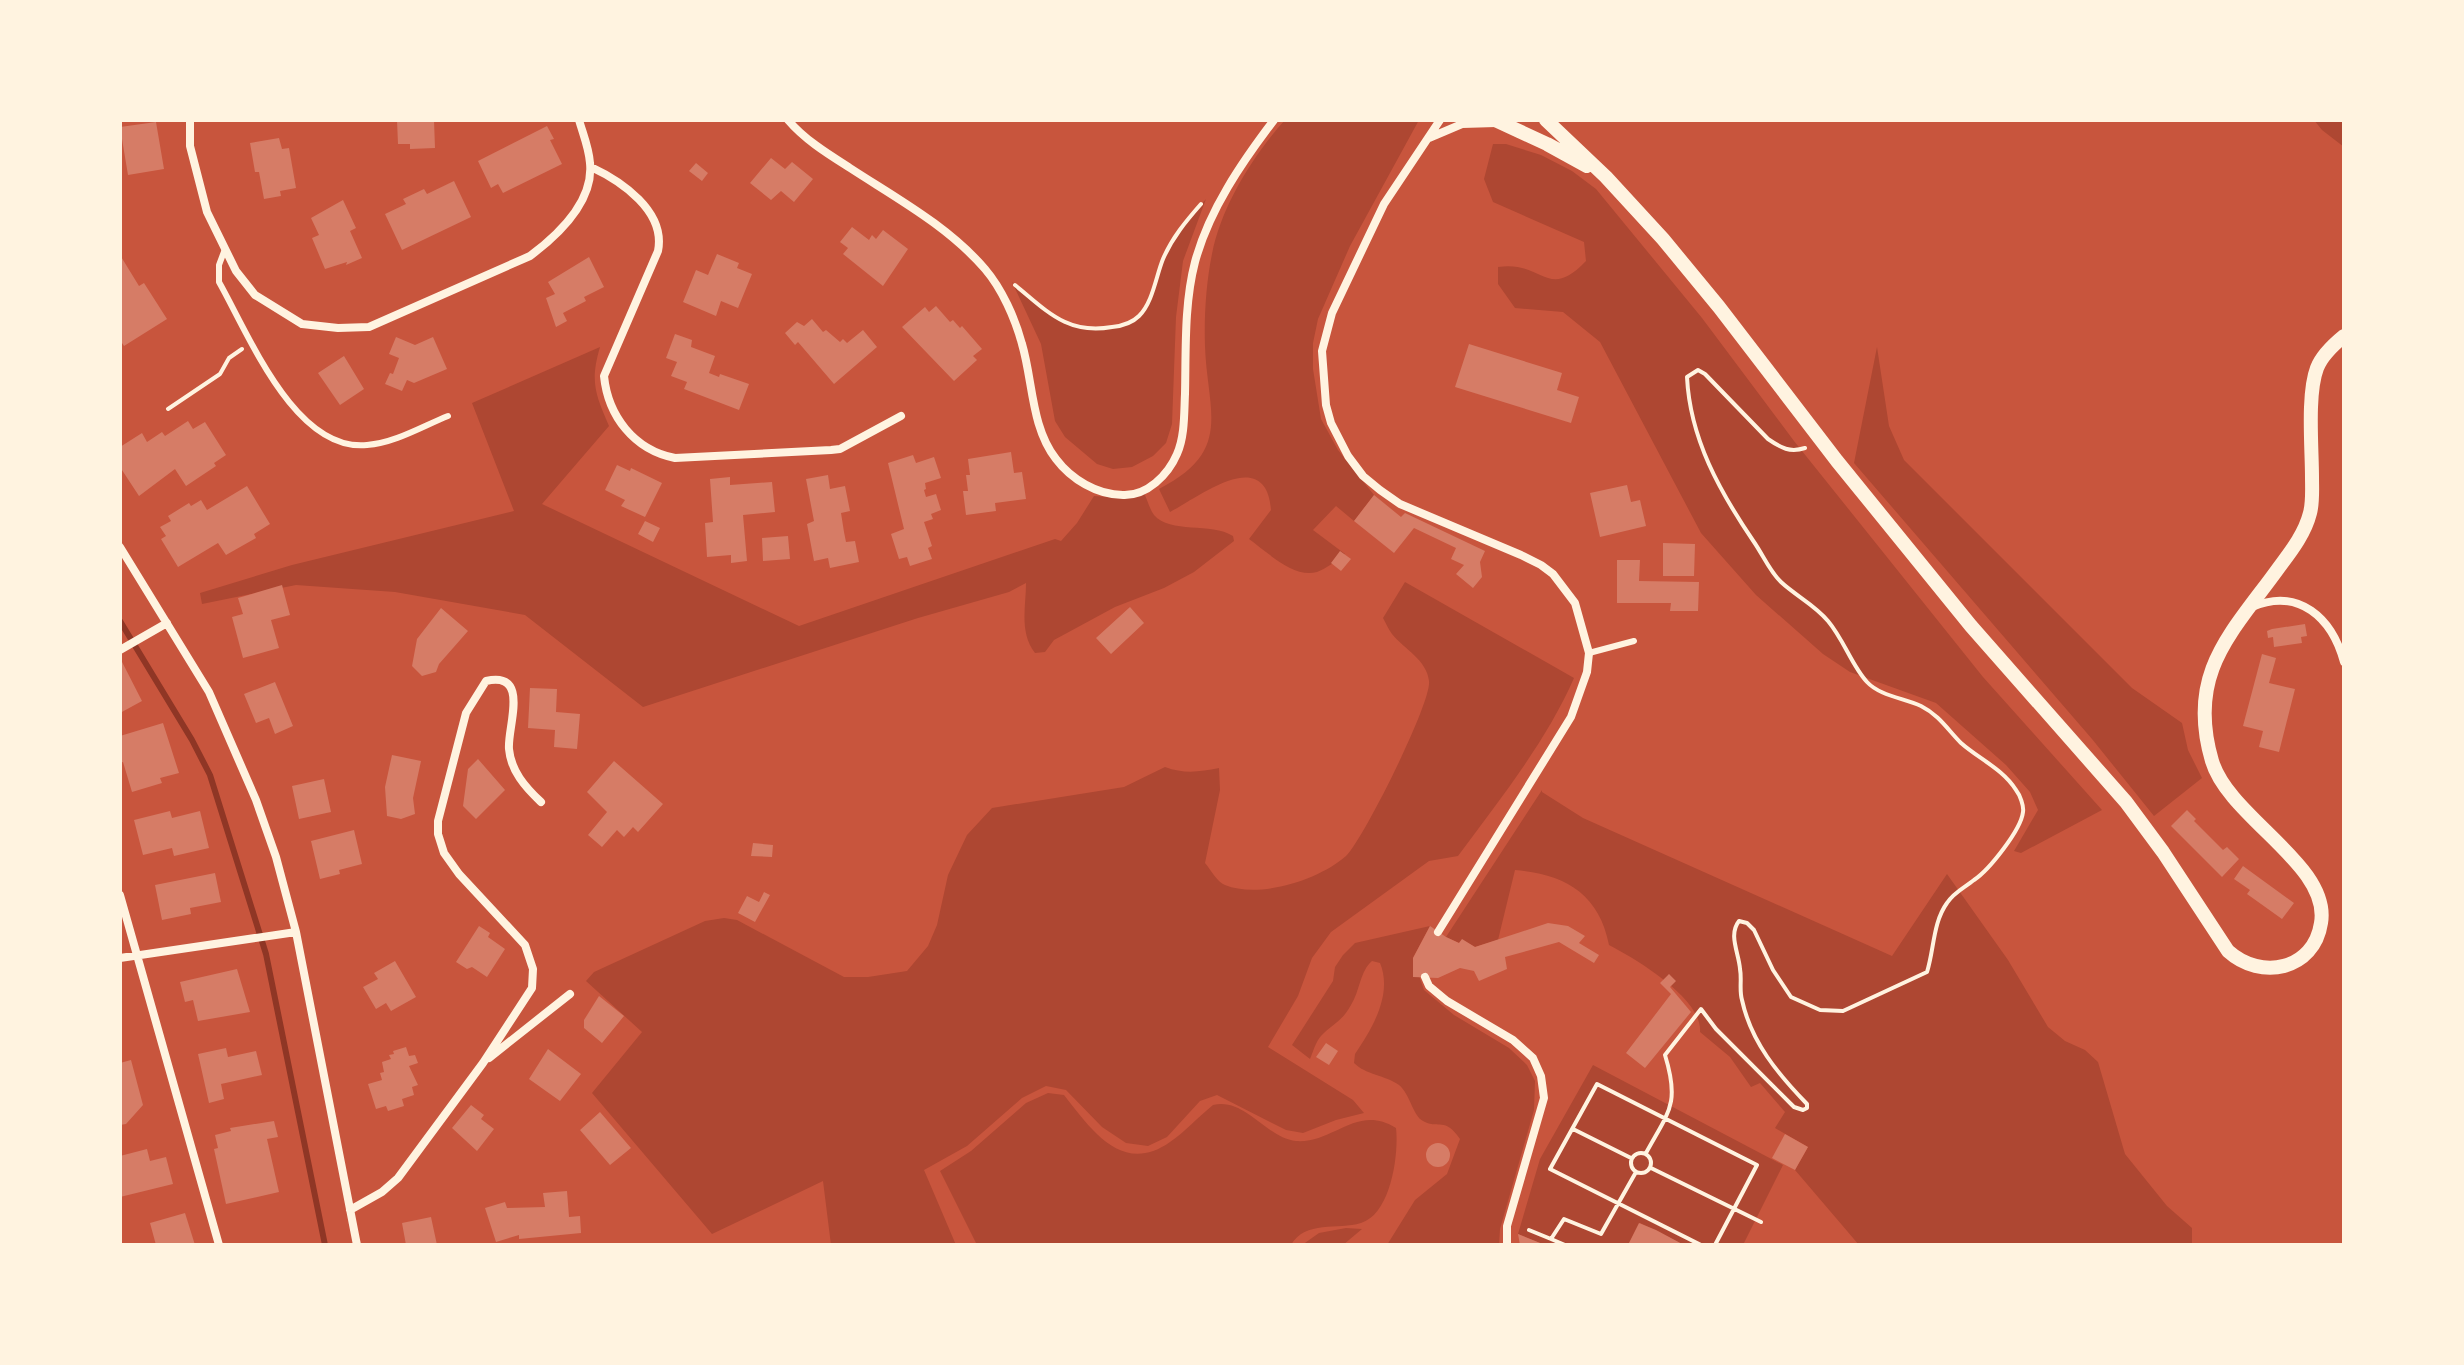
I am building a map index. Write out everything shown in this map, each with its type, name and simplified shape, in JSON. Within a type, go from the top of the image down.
[{"type":"street","points":[[190,120],[190,146],[207,212],[244,284],[283,315],[317,327],[369,327],[530,256],[561,229],[583,196],[591,167],[579,120]]},
{"type":"street","points":[[788,120],[816,146],[939,226],[986,271],[1001,293],[1022,343],[1038,422],[1049,450],[1072,476],[1087,486],[1106,494],[1126,496],[1155,483],[1178,453],[1183,428],[1188,315],[1195,262],[1211,219],[1232,181],[1274,120]]},
{"type":"street","points":[[1438,932],[1571,717],[1587,672],[1589,653],[1575,603],[1553,574],[1531,560],[1400,504],[1363,476],[1348,456],[1331,423],[1322,386],[1322,351],[1332,313],[1384,204],[1440,120]]},
{"type":"street","points":[[1546,120],[1606,177],[1663,239],[1971,626],[2126,802],[2163,852],[2220,942],[2244,964],[2266,969],[2292,963],[2317,938],[2322,922],[2319,893],[2309,876],[2245,812],[2222,782],[2213,764],[2204,716],[2208,677],[2224,642],[2297,542],[2310,513],[2313,383],[2322,359],[2344,336]]},
{"type":"street","points":[[1428,138],[1462,124],[1498,122],[1547,144],[1606,177]]},
{"type":"street","points":[[591,167],[613,177],[633,193],[646,208],[658,235],[658,251],[604,376],[606,397],[613,412],[626,431],[640,443],[659,455],[675,458],[831,450],[840,449],[901,416]]},
{"type":"street","points":[[120,547],[209,692],[241,763],[276,857],[296,932],[357,1245]]},
{"type":"street","points":[[2251,607],[2263,602],[2286,601],[2315,612],[2331,630],[2344,662]]},
{"type":"street","points":[[122,649],[167,623]]},
{"type":"street","points":[[350,1210],[382,1192],[398,1178],[483,1063],[532,988],[533,969],[525,945],[459,874],[444,853],[438,834],[438,821],[466,713],[486,681],[494,679],[505,682],[513,692],[515,701],[509,748],[514,771],[541,802]]},
{"type":"street","points":[[120,895],[219,1245]]},
{"type":"street","points":[[120,958],[296,932]]},
{"type":"street","points":[[1425,977],[1429,986],[1447,1001],[1513,1040],[1533,1058],[1541,1076],[1544,1098],[1507,1226],[1507,1245]]},
{"type":"street","points":[[483,1063],[570,994]]},
{"type":"lane","points":[[225,249],[219,265],[219,282],[285,400],[310,427],[334,439],[364,446],[386,442],[448,416]]},
{"type":"lane","points":[[1589,653],[1634,641]]},
{"type":"path","points":[[986,271],[1012,282],[1062,323],[1099,329],[1124,326],[1141,315],[1163,258],[1179,230],[1206,199]]},
{"type":"path","points":[[168,409],[220,374],[235,352],[254,344]]},
{"type":"path","points":[[1646,1153],[1671,1106],[1674,1084],[1665,1055],[1701,1009],[1716,1029],[1794,1107],[1807,1108],[1807,1104],[1776,1070],[1751,1030],[1742,999],[1741,970],[1734,934],[1739,921],[1747,923],[1754,930],[1773,970],[1791,997],[1820,1010],[1843,1011],[1927,972],[1937,923],[1944,906],[1991,864],[2021,821],[2023,810],[2017,790],[1999,771],[1959,741],[1942,721],[1923,707],[1869,684],[1860,674],[1844,641],[1825,617],[1780,581],[1726,501],[1698,440],[1687,377],[1698,370],[1705,374],[1768,439],[1780,447],[1794,452],[1805,448]]},
{"type":"path","points":[[1701,1245],[1550,1169],[1597,1084],[1757,1165],[1715,1245]]},
{"type":"path","points":[[1573,1129],[1631,1158]]},
{"type":"path","points":[[1631,1158],[1646,1153],[1651,1157],[1651,1168]]},
{"type":"path","points":[[1631,1158],[1636,1172],[1642,1173],[1651,1168]]},
{"type":"path","points":[[1651,1168],[1761,1222]]},
{"type":"path","points":[[1551,1239],[1564,1219],[1601,1234],[1636,1172]]},
{"type":"path","points":[[1529,1230],[1565,1245]]},
{"type":"shaded area","points":[[1285,120],[1419,120],[1350,246],[1318,319],[1313,343],[1313,369],[1321,419],[1338,450],[1374,495],[1354,521],[1336,506],[1313,530],[1345,554],[1324,569],[1308,573],[1281,563],[1249,539],[1271,510],[1266,490],[1257,480],[1245,477],[1230,480],[1170,512],[1159,489],[1183,475],[1198,460],[1207,444],[1211,410],[1205,323],[1207,288],[1216,236],[1240,182]]},
{"type":"shaded area","points":[[2314,120],[2344,120],[2344,147],[2322,130]]},
{"type":"shaded area","points":[[1493,144],[1506,144],[1541,155],[1572,171],[1596,189],[1702,318],[1794,441],[1983,677],[2102,810],[2021,853],[2014,851],[2038,810],[2030,792],[2006,765],[1936,703],[1850,672],[1823,654],[1756,595],[1701,533],[1600,342],[1563,312],[1515,308],[1498,284],[1498,267],[1513,266],[1553,279],[1573,273],[1586,261],[1584,242],[1493,202],[1484,179]]},
{"type":"shaded area","points":[[1206,199],[1183,261],[1176,317],[1172,424],[1166,443],[1153,456],[1132,467],[1113,469],[1097,464],[1065,437],[1055,421],[1041,344],[1012,282],[1063,323],[1079,328],[1124,326],[1141,315],[1163,258],[1179,230]]},
{"type":"shaded area","points":[[600,347],[595,369],[596,387],[609,426],[542,504],[799,626],[1055,539],[1061,541],[1094,496],[1109,497],[1143,491],[1152,512],[1161,521],[1214,529],[1233,536],[1234,541],[1194,572],[1164,588],[1115,607],[1054,640],[1045,652],[1035,653],[1027,637],[1024,619],[1026,583],[1009,592],[918,618],[643,707],[525,615],[395,592],[296,585],[202,604],[200,593],[292,565],[514,511],[472,403]]},
{"type":"shaded area","points":[[1877,347],[1889,426],[1904,460],[2132,688],[2182,723],[2188,750],[2202,778],[2154,816],[2092,739],[1854,463]]},
{"type":"shaded area","points":[[1405,582],[1574,678],[1536,747],[1458,856],[1429,861],[1331,932],[1312,958],[1298,996],[1268,1047],[1353,1100],[1364,1113],[1303,1133],[1286,1130],[1217,1095],[1200,1101],[1167,1137],[1148,1146],[1126,1143],[1102,1127],[1066,1090],[1046,1086],[1022,1098],[967,1146],[924,1170],[956,1245],[831,1245],[823,1181],[712,1234],[592,1093],[642,1032],[586,981],[594,972],[705,921],[724,918],[737,920],[844,977],[907,971],[928,946],[937,925],[948,875],[967,835],[992,808],[1124,787],[1165,767],[1192,772],[1219,768],[1220,790],[1205,863],[1219,881],[1239,889],[1271,888],[1305,879],[1334,865],[1355,845],[1381,799],[1427,694],[1429,681],[1424,667],[1392,634],[1383,618]]},
{"type":"shaded area","points":[[1542,790],[1583,818],[1892,956],[1947,874],[2008,960],[2048,1027],[2098,1062],[2125,1154],[2167,1206],[2192,1228],[2192,1245],[1859,1245],[1795,1170],[1808,1147],[1775,1128],[1785,1112],[1760,1083],[1751,1087],[1730,1057],[1700,1032],[1698,1019],[1680,994],[1666,981],[1609,945],[1597,912],[1577,890],[1549,876],[1515,870],[1498,940],[1475,947],[1446,937]]},
{"type":"shaded area","points":[[1430,926],[1413,958],[1424,990],[1454,1015],[1509,1048],[1527,1065],[1535,1081],[1534,1110],[1500,1229],[1499,1245],[1387,1245],[1415,1200],[1447,1174],[1460,1139],[1446,1126],[1423,1121],[1399,1085],[1354,1063],[1355,1054],[1379,1011],[1384,987],[1380,963],[1372,961],[1368,965],[1354,1000],[1340,1020],[1319,1038],[1310,1059],[1292,1045],[1333,981],[1335,967],[1355,943]]},
{"type":"shaded area","points":[[1593,1065],[1783,1165],[1743,1245],[1684,1245],[1640,1223],[1628,1245],[1545,1245],[1518,1234],[1540,1159]]},
{"type":"shaded area","points":[[1048,1093],[1064,1095],[1109,1144],[1137,1154],[1153,1151],[1170,1142],[1213,1105],[1235,1107],[1275,1133],[1296,1141],[1322,1137],[1357,1122],[1382,1122],[1396,1128],[1391,1182],[1380,1208],[1371,1217],[1352,1225],[1313,1229],[1297,1237],[1291,1245],[977,1245],[940,1171],[971,1151],[1026,1103]]},
{"type":"shaded area","points":[[1346,1228],[1362,1229],[1343,1245],[1302,1245],[1319,1233]]},
{"type":"building","points":[[397,120],[434,120],[435,148],[410,149],[410,144],[398,144]]},
{"type":"building","points":[[156,122],[164,169],[128,175],[120,127]]},
{"type":"building","points":[[547,126],[562,164],[503,193],[498,184],[491,188],[478,161]]},
{"type":"building","points":[[279,138],[282,149],[289,148],[296,188],[280,191],[281,196],[264,199],[250,143]]},
{"type":"building","points":[[771,158],[785,169],[792,162],[813,179],[794,202],[781,191],[771,200],[750,183]]},
{"type":"building","points":[[696,163],[708,173],[702,181],[689,171]]},
{"type":"building","points":[[454,181],[471,217],[402,250],[385,214],[406,204],[403,199],[424,189],[427,194]]},
{"type":"building","points":[[343,200],[356,228],[350,231],[362,258],[325,269],[312,238],[319,235],[311,218]]},
{"type":"building","points":[[852,227],[869,240],[872,235],[876,239],[883,230],[908,249],[883,286],[843,254],[848,248],[840,242]]},
{"type":"building","points":[[717,254],[739,263],[737,268],[752,274],[738,308],[721,301],[716,316],[683,302],[696,270],[708,275]]},
{"type":"building","points":[[120,255],[139,286],[144,283],[167,319],[124,346],[120,340]]},
{"type":"building","points":[[589,257],[604,287],[563,313],[567,321],[556,327],[546,298],[555,294],[548,282]]},
{"type":"building","points":[[936,306],[950,322],[953,320],[960,328],[962,326],[982,349],[973,356],[977,360],[954,381],[902,327],[925,307],[929,312]]},
{"type":"building","points":[[812,319],[823,332],[826,330],[840,342],[843,339],[847,343],[863,330],[877,347],[834,384],[798,342],[795,345],[785,333],[797,322],[804,326]]},
{"type":"building","points":[[675,334],[692,340],[691,347],[715,356],[709,373],[749,384],[739,410],[684,389],[687,382],[671,376],[677,362],[666,358]]},
{"type":"building","points":[[396,337],[415,345],[433,337],[447,369],[414,383],[407,380],[402,391],[385,384],[399,358],[389,354]]},
{"type":"building","points":[[1469,344],[1562,373],[1557,390],[1579,397],[1571,423],[1455,387]]},
{"type":"building","points":[[344,356],[364,389],[340,405],[318,373]]},
{"type":"building","points":[[188,421],[193,429],[205,422],[226,455],[214,463],[216,466],[186,486],[175,469],[139,496],[120,467],[120,447],[142,433],[147,442],[162,432],[165,436]]},
{"type":"building","points":[[1011,452],[1014,473],[1022,472],[1026,499],[995,503],[996,511],[966,515],[963,491],[968,491],[968,459]]},
{"type":"building","points":[[913,455],[916,463],[934,457],[941,478],[925,483],[924,490],[926,497],[936,494],[941,510],[931,514],[933,519],[924,522],[932,546],[928,548],[932,559],[910,566],[907,557],[899,559],[891,534],[904,529],[888,463]]},
{"type":"building","points":[[617,465],[630,471],[631,468],[662,483],[645,517],[621,506],[625,500],[605,490]]},
{"type":"building","points":[[828,475],[830,489],[845,486],[850,511],[841,513],[844,532],[846,542],[855,541],[859,562],[830,568],[828,558],[814,561],[807,524],[814,521],[806,479]]},
{"type":"building","points":[[730,477],[730,485],[772,482],[775,512],[743,515],[747,561],[731,563],[731,555],[707,557],[705,523],[713,522],[710,479]]},
{"type":"building","points":[[1627,485],[1631,502],[1640,500],[1646,526],[1600,537],[1590,493]]},
{"type":"building","points":[[247,486],[270,524],[254,534],[256,538],[226,555],[218,543],[178,567],[161,539],[166,536],[160,527],[171,521],[168,516],[189,503],[191,506],[201,500],[207,510]]},
{"type":"building","points":[[1374,495],[1401,517],[1405,513],[1485,551],[1480,562],[1482,577],[1473,588],[1456,574],[1464,565],[1451,559],[1456,548],[1414,528],[1394,553],[1354,521]]},
{"type":"building","points":[[645,521],[660,528],[653,542],[638,534]]},
{"type":"building","points":[[788,536],[790,559],[763,561],[762,538]]},
{"type":"building","points":[[1663,543],[1695,544],[1694,576],[1663,576]]},
{"type":"building","points":[[1340,551],[1351,559],[1341,571],[1331,563]]},
{"type":"building","points":[[1617,560],[1640,560],[1639,581],[1699,582],[1698,611],[1670,611],[1671,603],[1617,603]]},
{"type":"building","points":[[282,585],[290,615],[271,620],[279,648],[243,658],[232,617],[243,614],[238,598]]},
{"type":"building","points":[[1130,607],[1144,623],[1111,654],[1096,638]]},
{"type":"building","points":[[441,608],[468,631],[439,664],[436,672],[422,676],[412,666],[417,639]]},
{"type":"building","points":[[2305,624],[2307,636],[2301,637],[2302,643],[2274,647],[2273,637],[2268,638],[2267,631],[2272,629]]},
{"type":"building","points":[[2262,654],[2276,658],[2269,683],[2295,689],[2279,752],[2259,747],[2263,731],[2243,726]]},
{"type":"building","points":[[120,658],[142,701],[120,713]]},
{"type":"building","points":[[275,682],[293,726],[275,734],[269,718],[256,723],[244,694]]},
{"type":"building","points":[[530,688],[557,689],[556,712],[580,714],[577,749],[554,747],[555,730],[528,728]]},
{"type":"building","points":[[163,723],[179,773],[160,778],[162,783],[132,792],[123,762],[120,763],[120,736]]},
{"type":"building","points":[[392,755],[421,761],[413,798],[415,814],[401,819],[387,816],[385,787]]},
{"type":"building","points":[[478,759],[505,790],[476,819],[463,806],[468,769]]},
{"type":"building","points":[[614,761],[663,804],[638,832],[633,827],[624,837],[617,830],[602,847],[588,835],[607,812],[587,792]]},
{"type":"building","points":[[324,779],[331,812],[299,819],[292,786]]},
{"type":"building","points":[[2187,810],[2223,850],[2227,847],[2239,859],[2222,877],[2171,826]]},
{"type":"building","points":[[170,811],[172,818],[200,811],[209,848],[174,856],[172,848],[143,855],[134,820]]},
{"type":"building","points":[[354,830],[362,864],[320,879],[311,841]]},
{"type":"building","points":[[753,843],[773,845],[772,857],[751,856]]},
{"type":"building","points":[[2243,866],[2294,903],[2282,919],[2247,894],[2250,890],[2234,879]]},
{"type":"building","points":[[215,873],[221,902],[190,908],[191,914],[162,920],[155,885]]},
{"type":"building","points":[[764,892],[770,895],[755,922],[738,913],[747,896],[759,902]]},
{"type":"building","points":[[1548,923],[1568,926],[1585,936],[1579,943],[1599,955],[1594,963],[1559,942],[1505,957],[1507,969],[1479,981],[1474,971],[1460,968],[1438,978],[1413,977],[1413,958],[1430,926],[1446,937],[1459,943],[1462,939],[1475,947]]},
{"type":"building","points":[[479,926],[505,949],[487,977],[472,967],[467,969],[456,962]]},
{"type":"building","points":[[395,961],[416,997],[391,1011],[386,1003],[376,1009],[363,987],[378,979],[374,973]]},
{"type":"building","points":[[237,969],[250,1012],[198,1021],[193,1000],[185,1002],[180,982]]},
{"type":"building","points":[[1669,974],[1676,981],[1670,987],[1691,1012],[1645,1068],[1626,1053],[1671,994],[1660,983]]},
{"type":"building","points":[[599,996],[624,1016],[602,1043],[584,1028],[584,1020]]},
{"type":"building","points":[[1326,1043],[1338,1051],[1329,1065],[1316,1057]]},
{"type":"building","points":[[406,1047],[409,1056],[415,1055],[418,1063],[409,1066],[418,1085],[412,1087],[414,1095],[402,1099],[404,1106],[388,1111],[386,1106],[376,1109],[368,1084],[382,1080],[382,1062],[391,1059],[389,1055],[394,1054],[393,1051]]},
{"type":"building","points":[[226,1048],[228,1057],[256,1051],[262,1075],[221,1084],[224,1099],[209,1103],[198,1054]]},
{"type":"building","points":[[548,1049],[581,1074],[560,1101],[529,1079]]},
{"type":"building","points":[[131,1060],[143,1105],[126,1124],[120,1125],[120,1063]]},
{"type":"building","points":[[471,1105],[484,1115],[481,1119],[494,1129],[477,1151],[452,1128]]},
{"type":"building","points":[[600,1112],[631,1148],[610,1165],[580,1130]]},
{"type":"building","points":[[274,1121],[278,1137],[267,1139],[279,1192],[226,1204],[214,1149],[218,1148],[215,1135],[231,1131],[230,1128]]},
{"type":"building","points":[[1785,1134],[1808,1147],[1795,1170],[1772,1158]]},
{"type":"building","points":[[1438,1143],[1447,1146],[1450,1155],[1447,1164],[1438,1167],[1429,1164],[1426,1155],[1429,1146]]},
{"type":"building","points":[[147,1149],[150,1161],[166,1157],[173,1184],[120,1197],[120,1156]]},
{"type":"building","points":[[567,1191],[569,1217],[580,1216],[581,1233],[519,1239],[519,1235],[496,1242],[485,1208],[505,1202],[507,1208],[545,1207],[543,1193]]},
{"type":"building","points":[[185,1213],[195,1245],[156,1245],[150,1223]]},
{"type":"building","points":[[431,1217],[437,1245],[406,1245],[402,1223]]},
{"type":"building","points":[[1639,1223],[1656,1230],[1684,1245],[1628,1245]]},
{"type":"building","points":[[1518,1234],[1545,1245],[1520,1245]]},
{"type":"waterway","points":[[120,621],[210,775],[266,954],[325,1245]]}]
